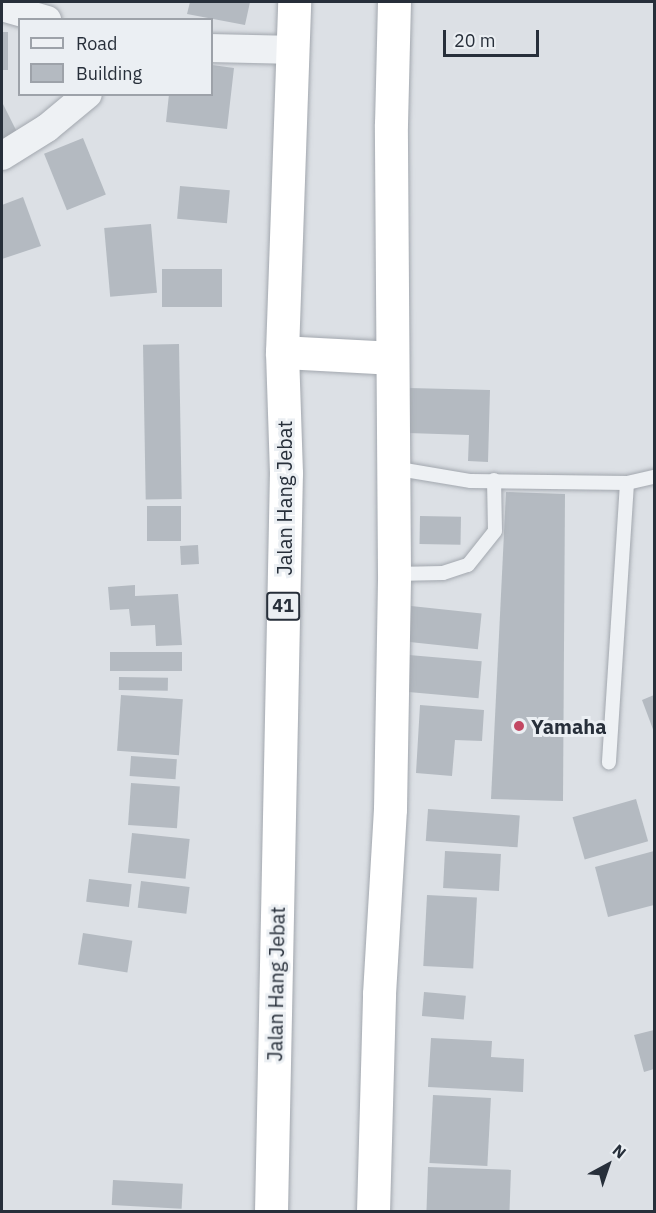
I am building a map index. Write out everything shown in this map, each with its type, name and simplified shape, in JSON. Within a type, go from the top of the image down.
[{"type":"highway","name":"Jalan Hang Jebat","points":[[271,1212],[286,473],[282,352],[294,2]]},
{"type":"highway","points":[[373,1212],[379,994],[390,809],[394,574],[392,358],[394,2]]},
{"type":"highway","points":[[282,352],[392,358]]},
{"type":"street","points":[[2,7],[40,18]]},
{"type":"street","points":[[213,48],[294,50]]},
{"type":"street","points":[[2,156],[46,128],[86,96]]},
{"type":"lane","points":[[393,468],[471,481],[627,483],[654,477]]},
{"type":"lane","points":[[394,574],[443,573],[468,565],[495,531],[494,480]]},
{"type":"lane","points":[[609,762],[626,555],[627,483]]},
{"type":"building","points":[[190,2],[250,2],[245,25],[187,14]]},
{"type":"building","points":[[2,32],[8,32],[8,70],[2,70]]},
{"type":"building","points":[[213,65],[234,68],[227,129],[166,122],[169,96],[213,96]]},
{"type":"building","points":[[2,102],[20,138],[2,147]]},
{"type":"building","points":[[83,138],[106,195],[67,210],[44,154]]},
{"type":"building","points":[[180,186],[230,190],[227,223],[177,219]]},
{"type":"building","points":[[23,197],[41,246],[2,259],[2,205]]},
{"type":"building","points":[[151,224],[157,293],[110,297],[104,228]]},
{"type":"building","points":[[162,269],[222,269],[222,307],[162,307]]},
{"type":"building","points":[[179,344],[182,499],[146,500],[143,345]]},
{"type":"building","points":[[409,388],[490,390],[488,462],[468,461],[469,435],[408,433]]},
{"type":"building","points":[[506,492],[565,494],[563,801],[491,799]]},
{"type":"building","points":[[147,506],[181,506],[181,541],[147,541]]},
{"type":"building","points":[[420,516],[461,517],[461,545],[420,544]]},
{"type":"building","points":[[198,545],[199,564],[181,565],[180,546]]},
{"type":"building","points":[[135,585],[135,596],[178,594],[182,645],[156,646],[155,625],[131,626],[129,609],[110,610],[108,587]]},
{"type":"building","points":[[411,606],[482,613],[478,649],[407,642]]},
{"type":"building","points":[[110,652],[182,652],[182,671],[110,671]]},
{"type":"building","points":[[409,655],[482,661],[478,698],[406,692]]},
{"type":"building","points":[[119,677],[168,678],[168,691],[119,690]]},
{"type":"building","points":[[121,695],[183,699],[179,755],[117,751]]},
{"type":"building","points":[[654,695],[654,732],[642,700]]},
{"type":"building","points":[[420,705],[484,710],[482,741],[455,740],[452,776],[416,773]]},
{"type":"building","points":[[131,756],[177,759],[175,779],[130,776]]},
{"type":"building","points":[[131,783],[180,786],[177,828],[128,825]]},
{"type":"building","points":[[636,799],[648,841],[585,859],[573,817]]},
{"type":"building","points":[[428,809],[520,815],[518,847],[426,841]]},
{"type":"building","points":[[132,833],[190,839],[186,879],[128,873]]},
{"type":"building","points":[[445,851],[501,854],[499,891],[443,888]]},
{"type":"building","points":[[654,851],[654,905],[608,917],[595,867]]},
{"type":"building","points":[[89,879],[132,884],[129,907],[86,902]]},
{"type":"building","points":[[141,881],[190,887],[186,914],[138,908]]},
{"type":"building","points":[[427,895],[477,898],[473,969],[423,966]]},
{"type":"building","points":[[83,933],[132,941],[127,972],[78,965]]},
{"type":"building","points":[[424,992],[466,996],[464,1020],[422,1016]]},
{"type":"building","points":[[654,1030],[654,1069],[644,1072],[634,1035]]},
{"type":"building","points":[[431,1038],[492,1041],[491,1057],[524,1059],[523,1092],[428,1087]]},
{"type":"building","points":[[433,1095],[491,1098],[487,1166],[429,1163]]},
{"type":"building","points":[[428,1167],[511,1170],[509,1212],[426,1212]]},
{"type":"building","points":[[113,1180],[183,1184],[182,1209],[112,1205]]},
{"type":"place","name":"Yamaha","points":[[519,726]]}]
